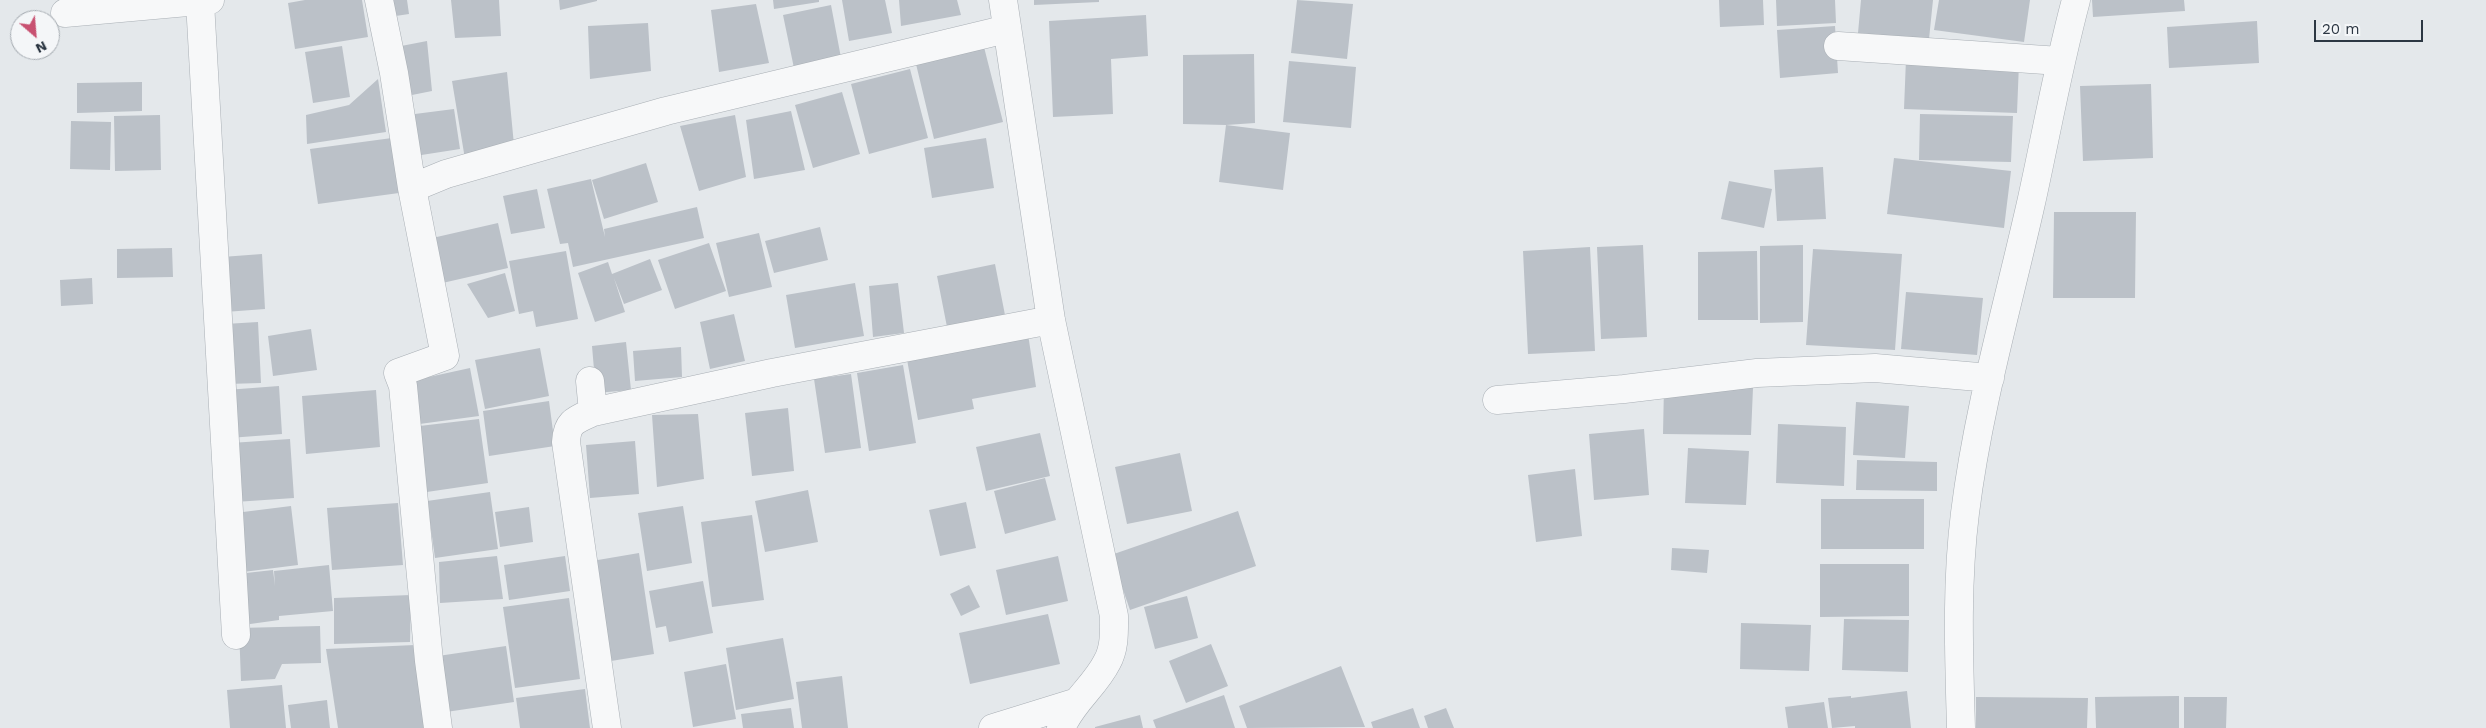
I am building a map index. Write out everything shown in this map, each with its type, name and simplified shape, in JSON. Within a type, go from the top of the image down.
[{"type":"street","points":[[379,0],[394,73],[412,188],[445,356],[398,373],[403,386],[427,642],[438,728]]},
{"type":"street","points":[[1003,0],[1051,320],[1114,616],[1114,640],[1108,661],[1066,716],[1061,728]]},
{"type":"street","points":[[1961,728],[1959,622],[1965,513],[1990,378],[2031,201],[2060,61],[2076,0]]},
{"type":"street","points":[[65,13],[205,1],[236,635]]},
{"type":"street","points":[[412,188],[446,174],[627,121],[1007,29]]},
{"type":"street","points":[[1838,46],[2060,61]]},
{"type":"street","points":[[607,728],[566,442],[567,430],[576,420],[593,412],[772,373],[1051,320]]},
{"type":"street","points":[[1497,400],[1624,389],[1766,372],[1875,368],[1990,378]]},
{"type":"street","points":[[590,381],[593,412]]},
{"type":"street","points":[[993,728],[1077,702]]},
{"type":"building","points":[[305,0],[362,0],[368,37],[295,49],[288,3]]},
{"type":"building","points":[[387,0],[407,0],[409,14],[389,17]]},
{"type":"building","points":[[451,0],[499,0],[501,36],[455,38]]},
{"type":"building","points":[[559,0],[597,0],[597,1],[560,10]]},
{"type":"building","points":[[773,0],[819,0],[819,2],[774,9]]},
{"type":"building","points":[[842,0],[885,0],[892,33],[849,41]]},
{"type":"building","points":[[899,0],[957,0],[961,15],[901,26]]},
{"type":"building","points":[[1034,0],[1099,0],[1099,2],[1034,5]]},
{"type":"building","points":[[1297,0],[1353,4],[1347,59],[1291,53]]},
{"type":"building","points":[[1719,0],[1763,0],[1764,25],[1720,27]]},
{"type":"building","points":[[1776,0],[1835,0],[1836,23],[1777,26]]},
{"type":"building","points":[[1861,0],[1933,0],[1929,39],[1858,33]]},
{"type":"building","points":[[1939,0],[2030,0],[2024,42],[1934,30]]},
{"type":"building","points":[[2092,0],[2184,0],[2185,11],[2093,17]]},
{"type":"building","points":[[756,4],[769,63],[719,72],[711,10]]},
{"type":"building","points":[[831,5],[842,63],[795,73],[783,15]]},
{"type":"building","points":[[1146,15],[1148,56],[1111,59],[1113,114],[1053,117],[1049,21]]},
{"type":"building","points":[[2257,21],[2259,63],[2169,68],[2167,27]]},
{"type":"building","points":[[648,23],[651,71],[590,79],[588,26]]},
{"type":"building","points":[[1835,26],[1838,73],[1780,78],[1777,30]]},
{"type":"building","points":[[427,41],[432,91],[407,96],[396,47]]},
{"type":"building","points":[[342,46],[350,97],[313,103],[305,52]]},
{"type":"building","points":[[984,47],[1003,122],[934,139],[916,64]]},
{"type":"building","points":[[1254,54],[1255,123],[1226,125],[1183,124],[1183,55]]},
{"type":"building","points":[[1906,59],[2019,63],[2017,113],[1904,109]]},
{"type":"building","points":[[1289,61],[1356,67],[1351,128],[1283,122]]},
{"type":"building","points":[[910,69],[928,138],[869,154],[851,84]]},
{"type":"building","points":[[507,72],[514,145],[465,159],[452,81]]},
{"type":"building","points":[[378,79],[386,132],[307,144],[306,115],[349,105]]},
{"type":"building","points":[[142,82],[142,111],[77,113],[77,83]]},
{"type":"building","points":[[2151,84],[2153,158],[2083,161],[2080,86]]},
{"type":"building","points":[[842,92],[860,154],[813,168],[795,105]]},
{"type":"building","points":[[454,109],[460,149],[415,156],[407,115]]},
{"type":"building","points":[[791,111],[805,170],[754,179],[746,120]]},
{"type":"building","points":[[1920,114],[2013,116],[2011,162],[1919,160]]},
{"type":"building","points":[[160,115],[161,170],[115,171],[114,116]]},
{"type":"building","points":[[735,115],[746,177],[699,191],[680,126]]},
{"type":"building","points":[[71,121],[111,122],[110,170],[70,169]]},
{"type":"building","points":[[1226,125],[1290,133],[1283,190],[1219,182]]},
{"type":"building","points":[[392,138],[399,193],[318,204],[310,149]]},
{"type":"building","points":[[986,138],[994,188],[932,198],[924,148]]},
{"type":"building","points":[[1894,158],[2011,171],[2004,228],[1887,214]]},
{"type":"building","points":[[646,163],[658,202],[604,219],[592,180]]},
{"type":"building","points":[[1823,167],[1826,219],[1777,221],[1774,170]]},
{"type":"building","points":[[591,179],[605,237],[604,229],[697,207],[704,238],[573,267],[568,243],[560,244],[547,189]]},
{"type":"building","points":[[1729,181],[1772,189],[1764,228],[1721,219]]},
{"type":"building","points":[[537,189],[545,228],[511,234],[503,196]]},
{"type":"building","points":[[2054,212],[2136,212],[2135,298],[2053,298]]},
{"type":"building","points":[[498,223],[508,268],[438,284],[428,239]]},
{"type":"building","points":[[820,227],[828,260],[774,273],[765,241]]},
{"type":"building","points":[[759,233],[772,287],[729,297],[716,243]]},
{"type":"building","points":[[709,243],[726,291],[675,309],[658,260]]},
{"type":"building","points":[[1643,245],[1647,337],[1601,339],[1597,247]]},
{"type":"building","points":[[1803,245],[1803,322],[1760,323],[1760,246]]},
{"type":"building","points":[[1590,247],[1595,351],[1528,354],[1523,251]]},
{"type":"building","points":[[172,248],[173,277],[117,278],[117,249]]},
{"type":"building","points":[[1813,249],[1902,254],[1895,350],[1806,345]]},
{"type":"building","points":[[566,251],[578,319],[536,327],[533,311],[519,314],[509,261]]},
{"type":"building","points":[[1757,251],[1758,320],[1698,320],[1698,252]]},
{"type":"building","points":[[262,254],[265,309],[225,312],[222,257]]},
{"type":"building","points":[[650,259],[662,290],[624,304],[614,278],[625,312],[595,322],[578,273],[608,262],[612,274]]},
{"type":"building","points":[[995,264],[1005,315],[947,327],[937,276]]},
{"type":"building","points":[[505,273],[515,311],[488,318],[467,284]]},
{"type":"building","points":[[92,278],[93,304],[61,306],[60,280]]},
{"type":"building","points":[[855,283],[864,336],[795,348],[786,295]]},
{"type":"building","points":[[898,283],[904,333],[873,337],[869,286]]},
{"type":"building","points":[[1906,292],[1983,298],[1977,355],[1901,349]]},
{"type":"building","points":[[734,314],[745,361],[710,369],[700,322]]},
{"type":"building","points":[[258,322],[261,383],[227,384],[225,324]]},
{"type":"building","points":[[311,329],[317,370],[273,376],[268,336]]},
{"type":"building","points":[[1028,334],[1036,387],[972,399],[974,409],[918,420],[906,354]]},
{"type":"building","points":[[626,342],[631,390],[596,393],[592,346]]},
{"type":"building","points":[[681,347],[682,377],[635,381],[633,351]]},
{"type":"building","points":[[540,348],[549,396],[485,409],[475,360]]},
{"type":"building","points":[[903,365],[916,443],[869,451],[857,373]]},
{"type":"building","points":[[470,368],[479,416],[412,425],[406,382]]},
{"type":"building","points":[[851,374],[861,448],[825,453],[814,379]]},
{"type":"building","points":[[279,386],[282,434],[229,438],[226,390]]},
{"type":"building","points":[[1664,386],[1753,388],[1751,435],[1663,434]]},
{"type":"building","points":[[376,390],[380,447],[306,454],[302,396]]},
{"type":"building","points":[[549,401],[555,446],[489,456],[483,411]]},
{"type":"building","points":[[1856,402],[1909,406],[1905,458],[1853,455]]},
{"type":"building","points":[[788,408],[794,471],[752,476],[745,413]]},
{"type":"building","points":[[698,414],[704,479],[657,487],[652,415]]},
{"type":"building","points":[[479,419],[488,483],[420,493],[411,427]]},
{"type":"building","points":[[1778,424],[1846,427],[1844,486],[1776,483]]},
{"type":"building","points":[[1644,429],[1649,495],[1594,500],[1589,434]]},
{"type":"building","points":[[1040,433],[1050,476],[986,491],[976,447]]},
{"type":"building","points":[[290,439],[294,498],[235,502],[231,443]]},
{"type":"building","points":[[635,441],[639,494],[590,498],[586,445]]},
{"type":"building","points":[[1688,448],[1749,451],[1746,505],[1685,503]]},
{"type":"building","points":[[1180,453],[1192,511],[1127,524],[1115,467]]},
{"type":"building","points":[[1857,460],[1937,462],[1937,491],[1856,490]]},
{"type":"building","points":[[1575,469],[1582,536],[1536,542],[1528,475]]},
{"type":"building","points":[[1045,478],[1056,520],[1005,534],[994,491]]},
{"type":"building","points":[[808,490],[818,542],[765,552],[755,501]]},
{"type":"building","points":[[490,492],[498,549],[435,558],[427,501]]},
{"type":"building","points":[[1821,499],[1924,499],[1924,549],[1821,549]]},
{"type":"building","points":[[966,502],[976,548],[940,556],[929,510]]},
{"type":"building","points":[[398,503],[403,565],[332,570],[327,508]]},
{"type":"building","points":[[291,506],[298,565],[243,572],[235,513]]},
{"type":"building","points":[[683,506],[692,563],[647,571],[638,513]]},
{"type":"building","points":[[529,507],[533,542],[500,547],[495,512]]},
{"type":"building","points":[[1238,511],[1256,566],[1130,610],[1111,555]]},
{"type":"building","points":[[752,515],[764,600],[712,607],[701,522]]},
{"type":"building","points":[[1672,548],[1709,550],[1707,573],[1671,570]]},
{"type":"building","points":[[639,553],[654,654],[605,662],[592,561]]},
{"type":"building","points":[[497,556],[503,599],[440,603],[439,562]]},
{"type":"building","points":[[565,556],[570,591],[509,600],[504,565]]},
{"type":"building","points":[[1058,556],[1068,601],[1006,615],[996,570]]},
{"type":"building","points":[[1820,564],[1909,564],[1909,616],[1820,617]]},
{"type":"building","points":[[329,565],[333,611],[279,616],[279,620],[243,625],[237,574],[273,570],[275,586],[274,571]]},
{"type":"building","points":[[703,581],[713,633],[669,642],[666,626],[656,628],[649,591]]},
{"type":"building","points":[[969,585],[980,607],[961,616],[950,594]]},
{"type":"building","points":[[411,595],[410,642],[334,644],[334,598]]},
{"type":"building","points":[[1187,596],[1198,638],[1155,649],[1144,607]]},
{"type":"building","points":[[569,598],[580,679],[515,688],[503,607]]},
{"type":"building","points":[[1048,614],[1060,664],[970,684],[959,633]]},
{"type":"building","points":[[1844,619],[1909,620],[1908,672],[1842,670]]},
{"type":"building","points":[[1741,623],[1811,625],[1809,671],[1740,669]]},
{"type":"building","points":[[320,626],[321,663],[282,664],[275,679],[241,681],[239,628]]},
{"type":"building","points":[[783,638],[794,699],[736,710],[726,648]]},
{"type":"building","points":[[1211,644],[1228,686],[1186,703],[1169,661]]},
{"type":"building","points":[[415,645],[430,728],[338,728],[326,649]]},
{"type":"building","points":[[506,646],[514,702],[446,712],[438,656]]},
{"type":"building","points":[[726,664],[736,719],[693,727],[684,672]]},
{"type":"building","points":[[1341,666],[1365,727],[1247,728],[1239,706]]},
{"type":"building","points":[[842,676],[848,728],[802,728],[796,682]]},
{"type":"building","points":[[282,685],[286,728],[230,728],[227,690]]},
{"type":"building","points":[[585,689],[590,728],[520,728],[516,698]]},
{"type":"building","points":[[1907,691],[1911,728],[1855,728],[1855,726],[1832,728],[1828,698],[1851,696],[1851,698]]},
{"type":"building","points":[[1224,695],[1235,728],[1156,728],[1153,720]]},
{"type":"building","points":[[2179,696],[2179,728],[2096,728],[2095,697]]},
{"type":"building","points":[[1976,697],[2088,698],[2087,728],[1976,728]]},
{"type":"building","points":[[2184,697],[2227,697],[2226,728],[2184,728]]},
{"type":"building","points":[[327,700],[330,728],[291,728],[288,705]]},
{"type":"building","points":[[1824,702],[1828,728],[1788,728],[1785,707]]},
{"type":"building","points":[[791,708],[794,728],[743,728],[741,714]]},
{"type":"building","points":[[1413,708],[1420,728],[1373,728],[1371,722]]},
{"type":"building","points":[[1446,708],[1454,728],[1428,728],[1424,716]]},
{"type":"building","points":[[1140,715],[1143,728],[1095,728],[1095,727]]}]
